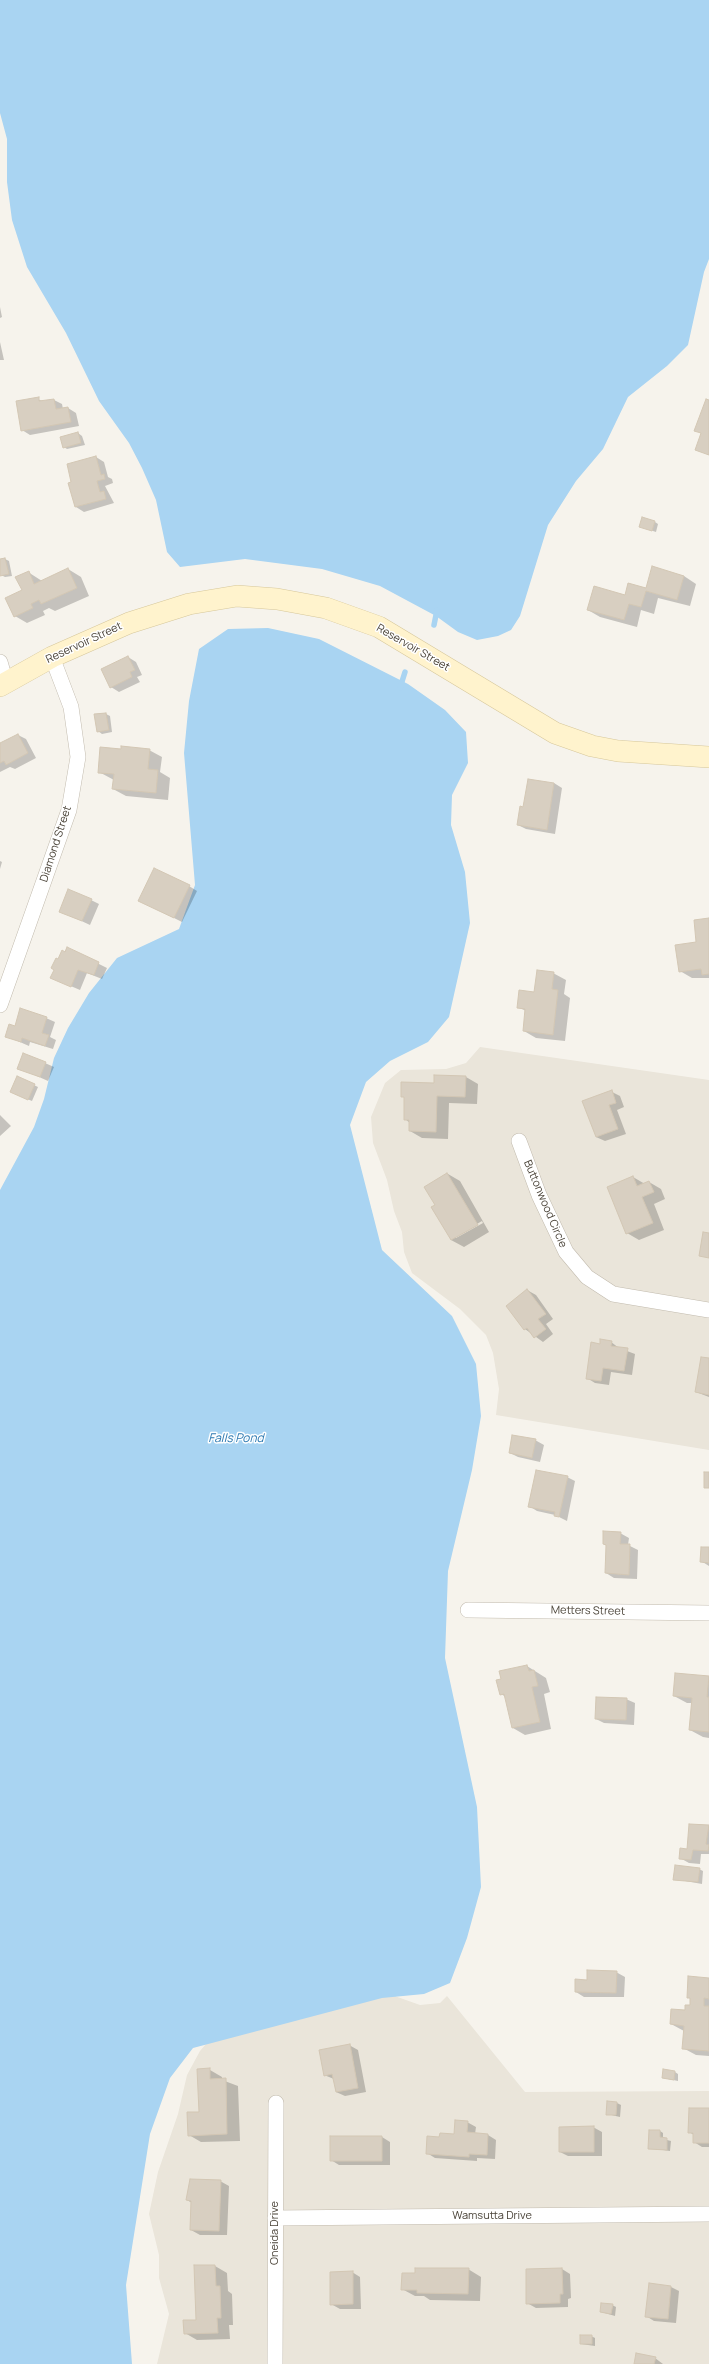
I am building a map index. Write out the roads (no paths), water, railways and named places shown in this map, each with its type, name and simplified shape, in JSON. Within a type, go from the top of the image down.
[{"type":"street","name":"Reservoir Street","points":[[3,684],[52,657],[129,623],[189,604],[237,596],[277,599],[326,608],[379,627],[555,733],[592,746],[618,751],[709,757]]},
{"type":"street","name":"Diamond Street","points":[[0,1005],[69,810],[78,757],[71,707],[52,657]]},
{"type":"street","points":[[0,662],[3,684]]},
{"type":"street","name":"Buttonwood Circle","points":[[519,1141],[539,1195],[566,1252],[586,1278],[614,1294],[709,1310]]},
{"type":"street","name":"Metters Street","points":[[468,1610],[709,1613]]},
{"type":"street","name":"Oneida Drive","points":[[274,2364],[276,2103]]},
{"type":"street","name":"Wamsutta Drive","points":[[275,2218],[709,2214]]},
{"type":"water","points":[[0,0],[709,0],[709,259],[704,272],[688,345],[667,366],[628,397],[603,449],[576,481],[548,525],[520,616],[511,630],[498,636],[477,640],[458,632],[436,616],[380,586],[322,569],[245,559],[180,567],[167,552],[156,500],[142,468],[129,443],[99,401],[66,333],[27,267],[12,220],[7,182],[7,139],[0,113]]},
{"type":"water","name":"Falls Pond","points":[[268,628],[319,639],[408,684],[445,710],[466,732],[468,763],[452,795],[451,825],[465,872],[470,923],[449,1017],[428,1042],[390,1061],[366,1082],[350,1125],[382,1250],[452,1316],[476,1364],[481,1416],[472,1470],[448,1571],[445,1658],[477,1807],[481,1887],[467,1938],[450,1983],[424,1994],[382,1998],[193,2048],[170,2078],[150,2134],[126,2285],[132,2364],[0,2364],[0,1190],[34,1127],[44,1099],[54,1058],[68,1028],[89,993],[117,958],[179,929],[195,885],[184,753],[189,701],[199,649],[228,629]]},
{"type":"waterway","points":[[434,625],[437,610]]},
{"type":"waterway","points":[[400,688],[405,672]]}]
